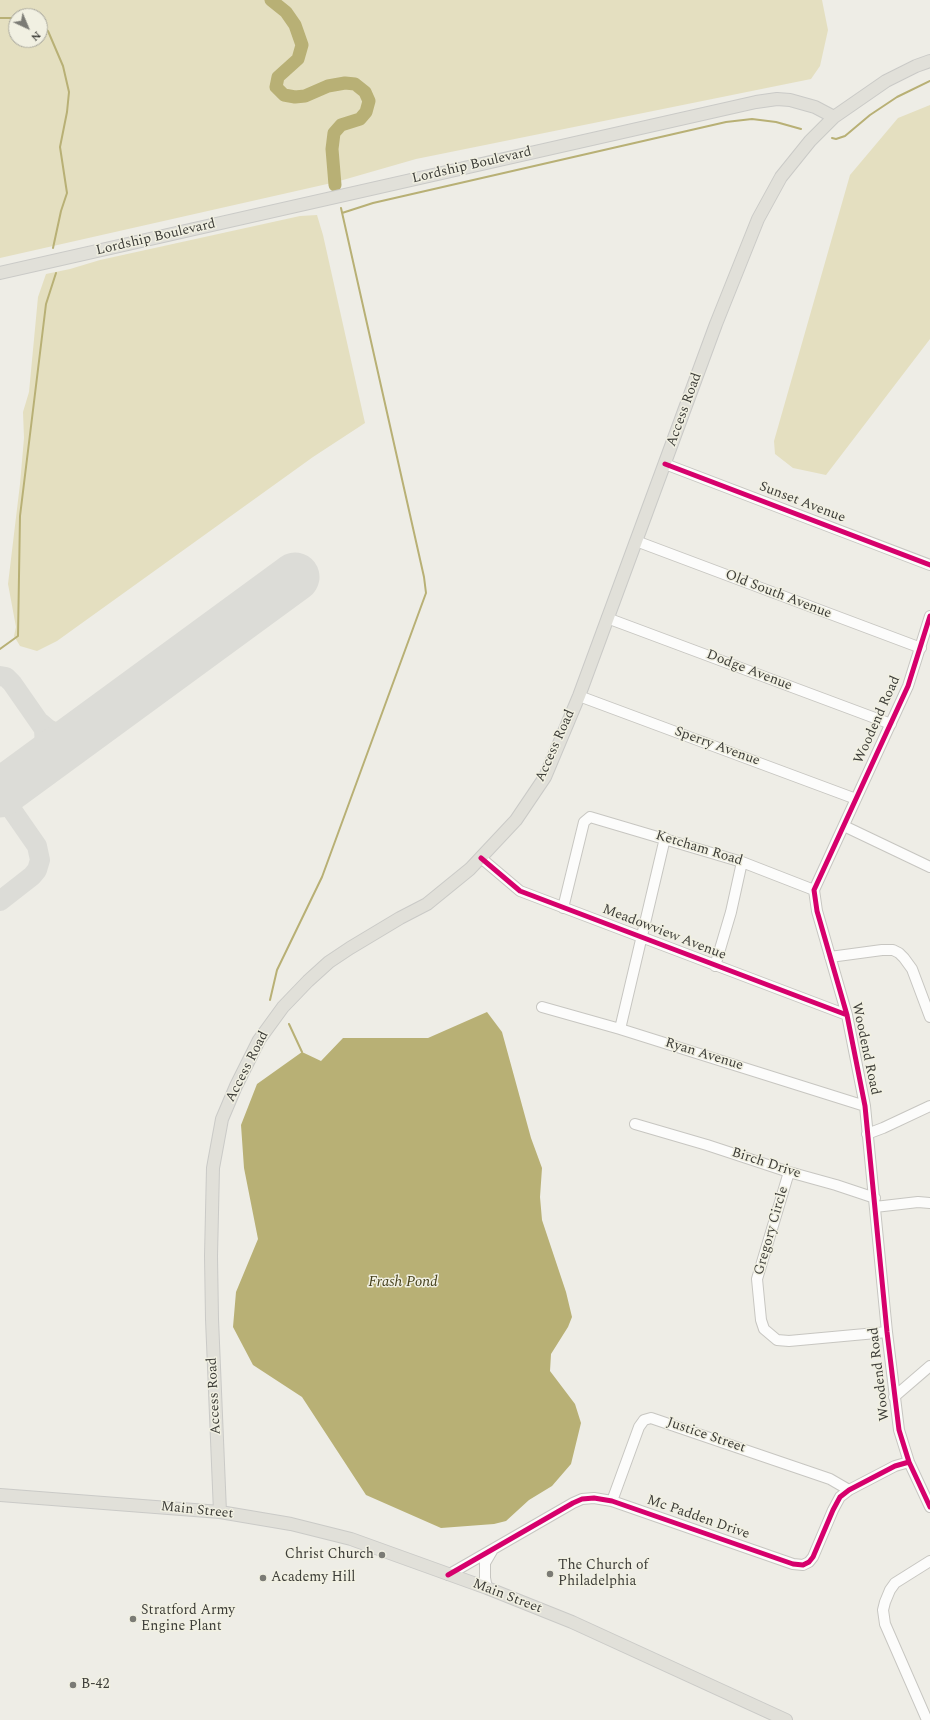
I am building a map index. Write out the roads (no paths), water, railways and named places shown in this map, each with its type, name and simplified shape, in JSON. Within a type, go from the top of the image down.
[{"type":"main road","points":[[834,116],[886,81],[916,66],[930,62]]},
{"type":"main road","name":"Lordship Boulevard","points":[[0,273],[777,98],[790,100],[816,108],[834,116]]},
{"type":"main road","name":"Access Road","points":[[220,1512],[211,1256],[213,1168],[224,1116],[236,1086],[259,1040],[283,1007],[308,981],[329,962],[350,948],[400,918],[427,904],[481,858],[516,820],[544,777],[578,696],[716,324],[758,219],[781,177],[810,141],[834,116]]},
{"type":"main road","name":"Main Street","points":[[0,1495],[220,1512],[291,1524],[351,1539],[487,1588],[573,1622],[786,1720]]},
{"type":"street","name":"Sunset Avenue","points":[[665,464],[930,565]]},
{"type":"street","name":"Old South Avenue","points":[[636,541],[921,648]]},
{"type":"street","name":"Woodend Road","points":[[930,616],[908,686],[814,890],[817,911],[847,1015],[865,1106],[887,1332],[899,1430],[909,1462],[930,1507]]},
{"type":"street","name":"Dodge Avenue","points":[[607,618],[891,724]]},
{"type":"street","name":"Sperry Avenue","points":[[578,696],[856,799]]},
{"type":"street","name":"Ketcham Road","points":[[563,908],[584,822],[586,819],[593,817],[742,862],[814,890]]},
{"type":"street","points":[[844,826],[930,867]]},
{"type":"street","points":[[620,1029],[665,838]]},
{"type":"street","name":"Meadowview Avenue","points":[[481,858],[520,891],[847,1015]]},
{"type":"street","points":[[715,966],[731,912],[742,862]]},
{"type":"street","points":[[830,957],[887,949],[899,954],[912,969],[930,1017]]},
{"type":"street","name":"Ryan Avenue","points":[[542,1007],[620,1029],[865,1106]]},
{"type":"street","points":[[868,1134],[930,1106]]},
{"type":"street","name":"Birch Drive","points":[[635,1124],[707,1145],[789,1172],[836,1185],[875,1202]]},
{"type":"street","name":"Gregory Circle","points":[[789,1172],[757,1279],[761,1320],[764,1329],[777,1340],[789,1341],[887,1332]]},
{"type":"street","points":[[875,1202],[930,1203]]},
{"type":"street","points":[[894,1397],[930,1366]]},
{"type":"street","name":"Justice Street","points":[[612,1501],[639,1427],[644,1420],[651,1418],[830,1479],[849,1490]]},
{"type":"street","name":"Mc Padden Drive","points":[[448,1575],[582,1499],[594,1498],[612,1501],[800,1565],[806,1563],[813,1557],[832,1510],[840,1497],[849,1490],[895,1466],[909,1462]]},
{"type":"street","points":[[487,1588],[485,1563],[493,1550]]},
{"type":"street","points":[[929,1720],[885,1624],[883,1610],[884,1602],[895,1583],[930,1561]]},
{"type":"water","name":"Frash Pond","points":[[487,1012],[502,1032],[531,1138],[542,1168],[540,1197],[542,1220],[566,1292],[572,1317],[568,1327],[551,1354],[550,1371],[575,1404],[581,1423],[571,1464],[552,1486],[529,1500],[506,1521],[494,1524],[441,1528],[366,1495],[302,1397],[253,1365],[233,1327],[236,1292],[258,1239],[244,1168],[241,1125],[257,1084],[302,1052],[321,1061],[343,1038],[428,1038]]},
{"type":"waterway","points":[[271,0],[286,12],[295,25],[302,45],[298,59],[278,77],[276,87],[284,95],[295,97],[305,96],[328,86],[345,83],[355,84],[365,92],[369,101],[366,112],[360,119],[341,125],[334,133],[332,149],[335,185]]},
{"type":"waterway","points":[[0,18],[8,18]]},
{"type":"waterway","points":[[48,31],[63,66],[69,92],[67,112],[60,147],[67,193],[61,211],[53,248]]},
{"type":"waterway","points":[[832,138],[836,139],[845,136],[870,115],[897,97],[930,81]]},
{"type":"waterway","points":[[342,213],[373,203],[726,122],[752,119],[776,122],[801,129]]},
{"type":"waterway","points":[[270,1000],[277,970],[322,877],[426,593],[424,577],[341,208]]},
{"type":"waterway","points":[[0,649],[18,636],[20,516],[46,304],[56,273]]},
{"type":"waterway","points":[[289,1024],[302,1052]]},
{"type":"place","name":"Christ Church","points":[[382,1555]]},
{"type":"place","name":"The Church of Philadelphia","points":[[550,1574]]},
{"type":"place","name":"Academy Hill","points":[[263,1578]]},
{"type":"place","name":"Stratford Army Engine Plant","points":[[133,1619]]},
{"type":"place","name":"B-42","points":[[73,1685]]}]
